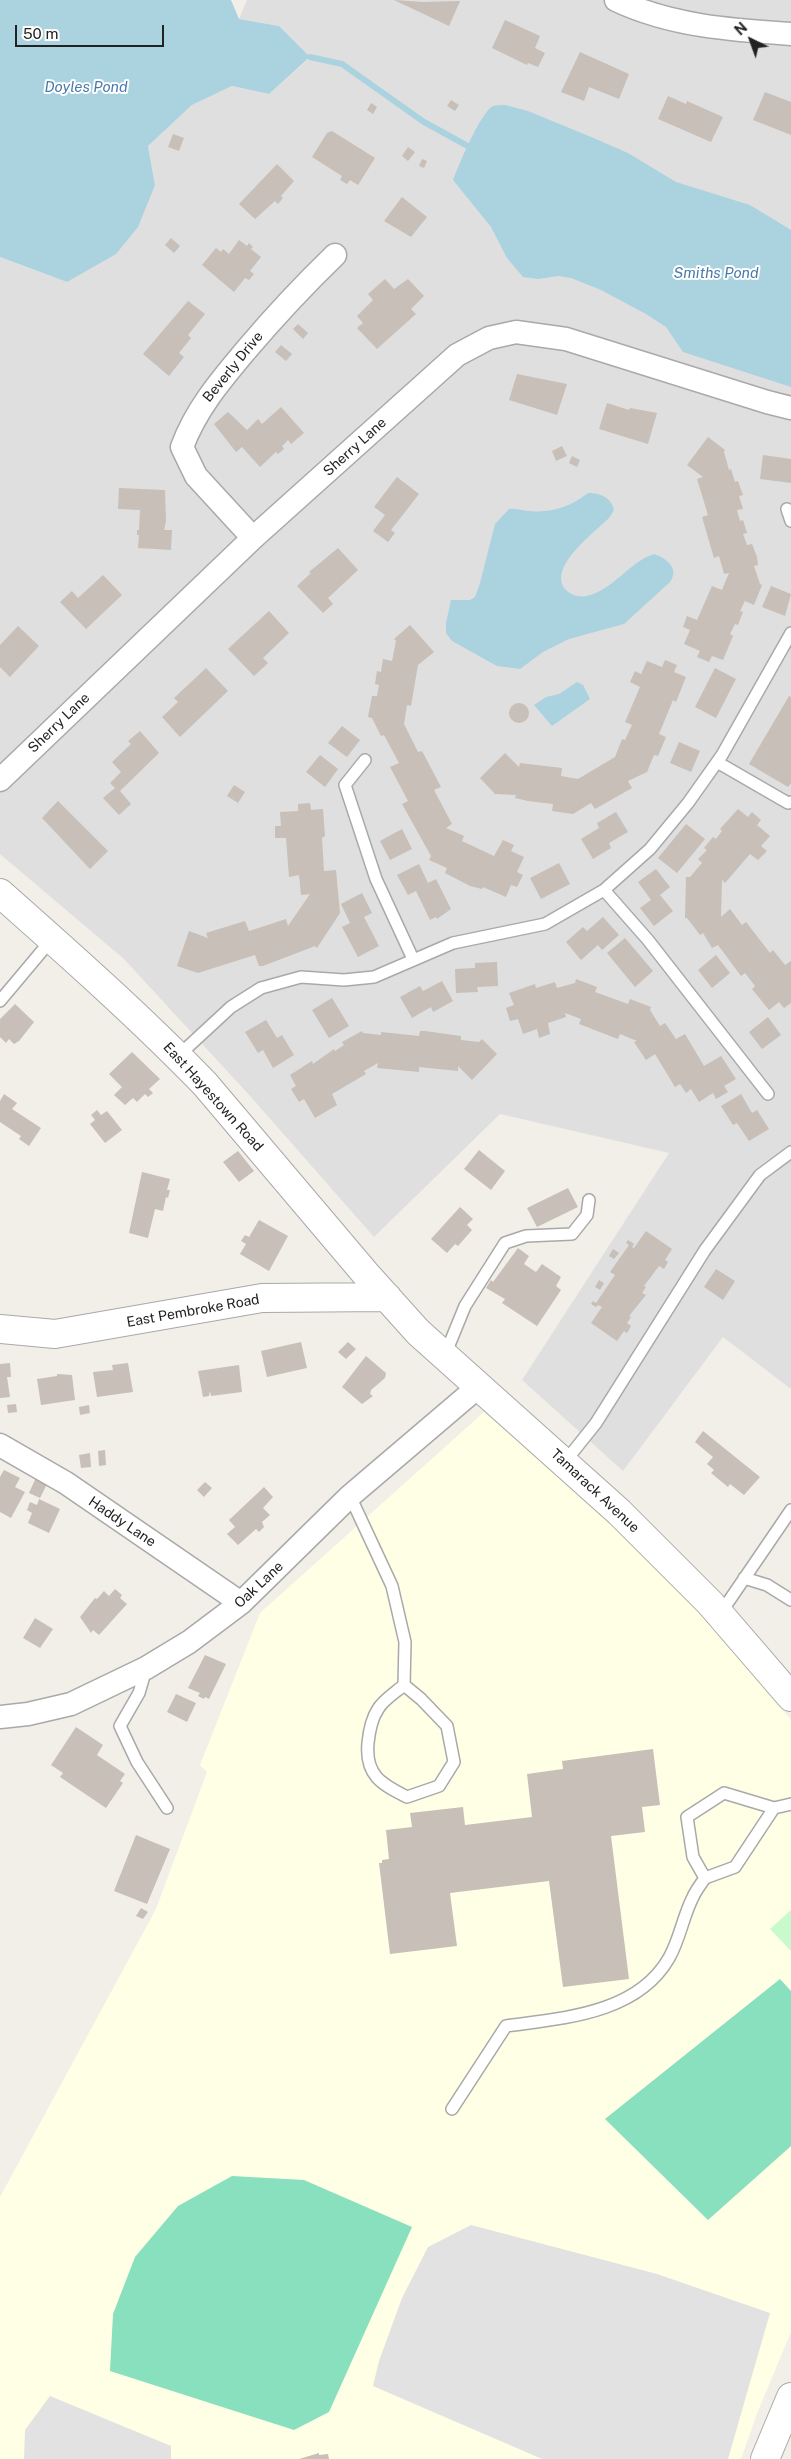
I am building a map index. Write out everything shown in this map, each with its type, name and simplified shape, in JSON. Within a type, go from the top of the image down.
[{"type":"street","points":[[616,0],[640,12],[716,30],[791,34]]},
{"type":"street","name":"Beverly Drive","points":[[253,538],[196,476],[182,447],[190,425],[215,387],[292,296],[335,255]]},
{"type":"street","name":"Sherry Lane","points":[[0,780],[253,538],[457,355],[489,338],[516,332],[566,339],[791,408]]},
{"type":"street","name":"East Hayestown Road","points":[[0,893],[178,1056],[205,1084],[387,1297]]},
{"type":"street","name":"East Pembroke Road","points":[[0,1329],[55,1334],[262,1298],[387,1297]]},
{"type":"street","name":"Tamarack Avenue","points":[[387,1297],[418,1332],[444,1356],[620,1512],[720,1614],[791,1697]]},
{"type":"street","name":"Oak Lane","points":[[0,1717],[28,1714],[71,1704],[146,1668],[189,1642],[241,1603],[350,1496],[478,1387]]},
{"type":"street","name":"Haddy Lane","points":[[0,1445],[66,1484],[241,1603]]},
{"type":"street","points":[[766,2459],[791,2397]]},
{"type":"lane","points":[[787,509],[791,521]]},
{"type":"lane","points":[[178,1056],[231,1007],[261,988],[301,977],[344,980],[374,977],[453,943],[545,924],[604,890],[650,849],[688,803],[717,762],[791,633]]},
{"type":"lane","points":[[365,760],[345,785],[356,813],[376,879],[413,959]]},
{"type":"lane","points":[[717,762],[788,803],[791,802]]},
{"type":"lane","points":[[604,890],[648,940],[768,1094]]},
{"type":"lane","points":[[0,1000],[52,939]]},
{"type":"lane","points":[[564,1463],[596,1423],[705,1250],[760,1175],[791,1152]]},
{"type":"lane","points":[[444,1356],[465,1306],[504,1244],[526,1236],[572,1234],[587,1216],[589,1200]]},
{"type":"lane","points":[[350,1496],[392,1586],[405,1642],[404,1685],[378,1708],[368,1736],[367,1759],[373,1775],[387,1787],[408,1797],[439,1786],[454,1762],[447,1726],[422,1699],[404,1685]]},
{"type":"lane","points":[[720,1614],[791,1510]]},
{"type":"lane","points":[[744,1578],[768,1585],[791,1600]]},
{"type":"lane","points":[[146,1668],[139,1693],[120,1726],[137,1762],[167,1808]]},
{"type":"lane","points":[[705,1878],[693,1857],[686,1817],[724,1793],[774,1808],[791,1804]]},
{"type":"lane","points":[[452,2109],[506,2026],[575,2016],[633,1996],[654,1978],[669,1958],[684,1926],[692,1898],[705,1878],[735,1866],[774,1808]]},
{"type":"shaded area","points":[[247,0],[791,0],[791,1389],[723,1337],[623,1471],[522,1380],[669,1153],[500,1114],[374,1237],[251,1097],[124,959],[0,854],[0,257],[67,282],[155,185],[148,146],[192,105],[232,86],[269,94],[310,58],[279,26],[239,19]]},
{"type":"shaded area","points":[[484,1412],[640,1547],[725,1639],[791,1720],[791,2332],[758,2411],[741,2459],[0,2459],[0,2197],[156,1909],[207,1772],[200,1765],[260,1613]]},
{"type":"shaded area","points":[[471,2225],[657,2274],[770,2313],[728,2459],[542,2459],[373,2386],[379,2361],[402,2298],[428,2247]]},
{"type":"shaded area","points":[[50,2396],[171,2446],[171,2459],[24,2459],[25,2430]]},
{"type":"green space","points":[[791,1910],[791,1951],[770,1929]]},
{"type":"green space","points":[[780,1979],[791,1991],[791,2146],[708,2220],[605,2119]]},
{"type":"green space","points":[[232,2176],[304,2180],[412,2227],[329,2412],[294,2430],[110,2371],[113,2314],[135,2257],[178,2206]]},
{"type":"water","name":"Doyles Pond","points":[[0,0],[231,0],[239,19],[279,26],[310,57],[269,94],[232,86],[192,105],[148,146],[155,185],[138,227],[116,254],[67,282],[0,257]]},
{"type":"water","name":"Smiths Pond","points":[[505,105],[528,111],[628,153],[676,182],[750,205],[791,230],[791,387],[683,352],[666,327],[601,290],[571,278],[558,276],[538,279],[523,277],[507,258],[491,227],[453,180],[470,140],[482,118],[493,106]]},
{"type":"water","points":[[588,493],[597,494],[608,499],[614,510],[609,518],[584,541],[567,561],[562,571],[562,581],[566,590],[571,594],[580,596],[599,592],[637,563],[654,554],[670,564],[673,577],[670,582],[624,624],[569,639],[543,652],[520,669],[497,666],[452,641],[446,633],[451,600],[470,600],[475,597],[495,524],[509,509],[526,511],[553,510],[574,502]]},
{"type":"water","points":[[577,682],[583,685],[590,699],[552,726],[534,705],[546,697],[559,694]]},
{"type":"building","points":[[394,0],[424,2],[460,1],[449,26]]},
{"type":"building","points":[[505,20],[540,36],[535,48],[545,53],[538,67],[528,63],[527,65],[492,48]]},
{"type":"building","points":[[580,52],[629,74],[619,99],[589,87],[584,101],[561,92]]},
{"type":"building","points":[[765,92],[791,102],[791,135],[753,120]]},
{"type":"building","points":[[668,96],[686,104],[687,101],[723,117],[711,142],[658,119]]},
{"type":"building","points":[[451,100],[459,105],[455,111],[447,106]]},
{"type":"building","points":[[371,103],[377,107],[373,114],[367,110]]},
{"type":"building","points":[[332,131],[375,158],[358,185],[350,180],[347,184],[340,180],[342,176],[312,157],[327,133]]},
{"type":"building","points":[[173,134],[184,138],[179,151],[168,147]]},
{"type":"building","points":[[408,147],[415,152],[408,161],[402,156]]},
{"type":"building","points":[[422,159],[427,161],[424,168],[419,166]]},
{"type":"building","points":[[277,164],[294,181],[281,196],[283,198],[278,204],[275,201],[255,219],[239,204]]},
{"type":"building","points":[[402,197],[427,217],[411,237],[384,221]]},
{"type":"building","points":[[171,238],[180,246],[174,253],[165,245]]},
{"type":"building","points":[[239,240],[247,246],[249,243],[253,247],[251,249],[261,257],[250,271],[254,274],[249,280],[245,278],[234,292],[202,265],[216,248],[221,252],[223,249],[229,254]]},
{"type":"building","points":[[385,279],[394,289],[408,279],[424,296],[411,309],[416,314],[377,349],[357,328],[363,323],[357,316],[373,300],[368,294]]},
{"type":"building","points":[[188,301],[205,314],[188,335],[191,338],[179,353],[184,357],[169,376],[143,354]]},
{"type":"building","points":[[298,324],[308,333],[303,339],[293,329]]},
{"type":"building","points":[[281,345],[292,354],[286,361],[275,352]]},
{"type":"building","points":[[517,374],[567,384],[557,415],[509,400]]},
{"type":"building","points":[[607,403],[629,410],[630,408],[657,413],[648,444],[599,429]]},
{"type":"building","points":[[281,407],[304,433],[291,444],[288,440],[282,446],[284,449],[278,454],[276,452],[260,467],[242,447],[236,452],[214,424],[228,412],[247,430],[258,419],[262,424]]},
{"type":"building","points":[[708,437],[725,450],[729,470],[731,469],[735,482],[738,481],[743,495],[739,496],[743,509],[737,510],[740,521],[743,520],[747,533],[743,534],[747,545],[752,544],[757,557],[758,565],[754,566],[762,585],[754,605],[745,601],[740,611],[743,612],[738,625],[735,624],[730,634],[733,636],[723,660],[712,656],[709,662],[697,657],[700,651],[684,644],[690,630],[683,627],[687,616],[697,620],[712,586],[722,590],[729,573],[724,574],[719,556],[714,558],[702,517],[708,515],[697,479],[703,477],[687,465]]},
{"type":"building","points":[[562,446],[567,456],[556,461],[552,451]]},
{"type":"building","points":[[763,455],[791,459],[791,483],[760,479]]},
{"type":"building","points":[[572,456],[580,460],[577,467],[569,463]]},
{"type":"building","points":[[397,477],[419,494],[391,530],[395,533],[388,542],[373,531],[385,515],[374,507]]},
{"type":"building","points":[[119,488],[165,490],[166,521],[164,530],[172,530],[171,550],[138,548],[139,535],[137,535],[137,530],[139,530],[140,510],[118,509]]},
{"type":"building","points":[[338,548],[358,570],[328,598],[333,604],[323,613],[297,586],[311,573],[309,572]]},
{"type":"building","points":[[103,575],[122,595],[86,629],[60,602],[72,591],[78,598]]},
{"type":"building","points":[[771,586],[791,594],[785,616],[762,607]]},
{"type":"building","points":[[269,611],[289,633],[263,658],[268,663],[254,676],[228,649]]},
{"type":"building","points":[[410,625],[434,652],[418,665],[411,706],[407,705],[404,724],[418,752],[422,751],[441,787],[434,790],[452,824],[446,828],[464,836],[462,841],[494,856],[503,840],[514,845],[511,851],[524,857],[517,872],[523,875],[517,887],[511,885],[506,897],[483,887],[482,889],[470,886],[445,873],[447,868],[429,860],[431,856],[402,804],[408,801],[390,767],[399,763],[384,735],[381,736],[372,718],[368,717],[372,696],[377,696],[379,685],[375,684],[377,671],[381,672],[383,659],[392,661],[396,641],[394,639]]},
{"type":"building","points":[[18,626],[39,646],[10,677],[0,667],[0,645]]},
{"type":"building","points":[[665,660],[677,665],[674,672],[686,677],[676,702],[673,700],[659,734],[666,737],[658,756],[654,755],[647,772],[628,781],[632,788],[595,809],[591,803],[573,814],[552,811],[553,804],[515,798],[516,795],[495,794],[480,778],[505,753],[519,767],[520,763],[562,768],[561,776],[578,779],[615,757],[622,739],[625,740],[632,725],[625,722],[640,687],[630,682],[635,671],[641,674],[647,661],[662,667]]},
{"type":"building","points":[[206,668],[228,691],[180,737],[162,717],[178,702],[174,698]]},
{"type":"building","points":[[715,668],[736,679],[716,718],[695,707]]},
{"type":"building","points":[[789,696],[791,697],[791,783],[788,787],[749,764]]},
{"type":"building","points":[[519,703],[526,706],[529,713],[526,720],[519,723],[512,720],[509,713],[512,706]]},
{"type":"building","points":[[342,726],[360,740],[347,757],[328,743]]},
{"type":"building","points":[[140,731],[159,753],[120,791],[131,804],[119,815],[103,798],[115,788],[110,783],[121,772],[112,762],[131,744],[128,741]]},
{"type":"building","points":[[679,742],[700,751],[691,772],[670,763]]},
{"type":"building","points":[[320,755],[338,769],[325,787],[306,772]]},
{"type":"building","points":[[234,785],[245,792],[238,803],[227,796]]},
{"type":"building","points":[[58,801],[108,851],[90,869],[42,818]]},
{"type":"building","points":[[310,803],[311,810],[323,809],[325,836],[322,838],[324,871],[336,870],[340,913],[317,948],[315,946],[263,966],[259,966],[255,955],[198,973],[177,966],[189,931],[208,938],[206,933],[245,921],[249,931],[286,919],[288,926],[310,894],[301,895],[299,875],[289,877],[286,838],[275,838],[275,826],[281,826],[280,812],[298,811],[298,804]]},
{"type":"building","points":[[738,809],[748,817],[752,812],[761,820],[757,825],[770,836],[761,846],[767,851],[758,860],[750,854],[725,883],[722,880],[721,917],[730,909],[742,925],[746,922],[770,953],[773,950],[785,965],[791,961],[791,1003],[784,1008],[779,1002],[769,1010],[752,989],[755,986],[745,973],[741,976],[718,945],[712,948],[703,933],[700,935],[685,918],[686,877],[690,877],[702,863],[698,859],[707,850],[704,848],[713,837],[716,839],[722,831],[720,829]]},
{"type":"building","points":[[616,812],[628,832],[609,843],[611,848],[593,859],[581,839],[599,828],[597,823]]},
{"type":"building","points":[[686,824],[705,839],[677,873],[658,858]]},
{"type":"building","points":[[402,829],[412,849],[390,860],[380,841]]},
{"type":"building","points":[[559,863],[570,884],[541,899],[530,878]]},
{"type":"building","points":[[419,864],[428,883],[436,879],[451,909],[437,919],[436,917],[430,920],[416,891],[408,895],[397,875]]},
{"type":"building","points":[[656,869],[670,887],[660,895],[673,911],[654,926],[640,908],[651,900],[638,882]]},
{"type":"building","points":[[362,893],[372,913],[364,917],[379,946],[358,957],[342,927],[350,923],[341,904]]},
{"type":"building","points":[[603,917],[619,935],[602,950],[598,945],[581,960],[566,942],[583,927],[587,931]]},
{"type":"building","points":[[625,938],[653,971],[635,987],[607,953]]},
{"type":"building","points":[[716,955],[730,973],[712,988],[698,970]]},
{"type":"building","points":[[497,962],[498,986],[477,987],[478,992],[456,993],[455,969],[475,968],[475,963]]},
{"type":"building","points":[[576,979],[597,987],[595,992],[628,1004],[630,999],[651,1007],[650,1010],[660,1026],[665,1023],[676,1039],[685,1034],[704,1066],[721,1056],[736,1079],[724,1086],[728,1092],[716,1099],[713,1093],[699,1102],[691,1089],[686,1093],[680,1084],[675,1087],[655,1054],[646,1060],[634,1042],[637,1041],[620,1034],[618,1039],[579,1024],[581,1019],[565,1013],[566,1017],[548,1023],[550,1034],[539,1038],[537,1029],[523,1034],[518,1019],[510,1021],[506,1008],[514,1005],[509,993],[535,984],[536,988],[555,982],[557,988],[575,983]]},
{"type":"building","points":[[442,981],[453,1001],[433,1012],[431,1007],[412,1018],[400,997],[420,986],[423,991]]},
{"type":"building","points":[[332,998],[349,1026],[329,1038],[312,1010]]},
{"type":"building","points":[[15,1004],[34,1022],[19,1041],[14,1044],[9,1039],[6,1043],[0,1037],[0,1019]]},
{"type":"building","points":[[768,1017],[781,1035],[762,1049],[749,1032]]},
{"type":"building","points":[[266,1020],[277,1038],[282,1035],[294,1055],[273,1068],[263,1050],[258,1053],[245,1032]]},
{"type":"building","points":[[362,1031],[363,1033],[381,1035],[381,1032],[419,1036],[420,1031],[425,1031],[461,1036],[461,1040],[479,1042],[482,1039],[497,1054],[472,1080],[458,1066],[458,1071],[419,1067],[419,1072],[377,1068],[378,1063],[364,1071],[366,1074],[332,1094],[337,1105],[315,1118],[304,1099],[299,1102],[291,1089],[296,1086],[290,1075],[312,1061],[313,1064],[334,1049],[335,1051],[344,1045],[342,1042]]},
{"type":"building","points":[[132,1052],[160,1079],[149,1089],[153,1093],[148,1097],[145,1094],[137,1102],[133,1098],[125,1105],[114,1095],[122,1087],[109,1074]]},
{"type":"building","points":[[4,1094],[17,1103],[12,1109],[41,1128],[29,1146],[19,1139],[21,1136],[0,1122],[0,1101]]},
{"type":"building","points":[[741,1094],[752,1113],[757,1110],[769,1129],[749,1141],[737,1123],[733,1125],[721,1106]]},
{"type":"building","points":[[97,1110],[101,1115],[107,1111],[122,1130],[105,1143],[90,1124],[95,1120],[91,1115]]},
{"type":"building","points":[[479,1150],[505,1171],[491,1190],[464,1169]]},
{"type":"building","points":[[238,1151],[254,1171],[239,1182],[223,1162]]},
{"type":"building","points":[[142,1172],[170,1179],[167,1190],[170,1190],[168,1198],[166,1197],[163,1211],[155,1209],[148,1238],[129,1233]]},
{"type":"building","points":[[568,1188],[578,1207],[537,1227],[527,1208]]},
{"type":"building","points":[[460,1207],[473,1219],[467,1225],[472,1230],[458,1246],[455,1244],[447,1253],[431,1239]]},
{"type":"building","points":[[259,1220],[288,1236],[269,1271],[240,1254],[246,1244],[241,1241],[245,1235],[249,1237]]},
{"type":"building","points":[[646,1231],[672,1249],[665,1260],[668,1262],[664,1269],[659,1266],[644,1286],[646,1287],[642,1293],[646,1295],[629,1316],[631,1317],[627,1323],[631,1326],[627,1333],[624,1331],[617,1341],[591,1323],[602,1307],[598,1305],[596,1307],[591,1304],[593,1301],[596,1303],[615,1275],[610,1272],[629,1245],[626,1243],[628,1240],[634,1244],[632,1247],[634,1248]]},
{"type":"building","points":[[518,1248],[529,1256],[524,1264],[536,1272],[542,1264],[561,1277],[556,1286],[561,1290],[537,1326],[502,1303],[505,1299],[486,1288],[491,1280],[493,1282]]},
{"type":"building","points":[[613,1249],[619,1253],[614,1259],[609,1256]]},
{"type":"building","points":[[716,1269],[735,1281],[723,1300],[704,1287]]},
{"type":"building","points":[[599,1280],[604,1283],[600,1290],[595,1287]]},
{"type":"building","points":[[301,1342],[307,1368],[267,1377],[261,1351]]},
{"type":"building","points":[[348,1342],[356,1349],[346,1359],[338,1352]]},
{"type":"building","points":[[366,1356],[386,1373],[385,1378],[371,1390],[370,1394],[373,1396],[362,1404],[342,1387]]},
{"type":"building","points":[[10,1363],[11,1377],[7,1377],[10,1397],[0,1398],[0,1364]]},
{"type":"building","points":[[128,1363],[133,1392],[97,1397],[93,1372],[113,1370],[112,1365]]},
{"type":"building","points":[[239,1365],[242,1392],[211,1396],[210,1391],[209,1396],[203,1397],[198,1371]]},
{"type":"building","points":[[57,1374],[72,1375],[75,1400],[41,1405],[37,1379],[57,1376]]},
{"type":"building","points":[[16,1404],[17,1412],[8,1413],[7,1405]]},
{"type":"building","points":[[89,1405],[90,1413],[80,1415],[79,1407]]},
{"type":"building","points":[[703,1431],[760,1477],[744,1495],[730,1484],[728,1487],[711,1473],[714,1470],[707,1464],[713,1457],[695,1442]]},
{"type":"building","points":[[105,1450],[106,1465],[99,1466],[98,1451]]},
{"type":"building","points":[[90,1453],[91,1467],[81,1468],[79,1455]]},
{"type":"building","points":[[4,1470],[20,1478],[15,1487],[25,1492],[11,1518],[0,1512],[0,1477]]},
{"type":"building","points":[[37,1475],[49,1480],[40,1498],[29,1493]]},
{"type":"building","points":[[205,1482],[212,1488],[204,1497],[197,1490]]},
{"type":"building","points":[[264,1487],[273,1497],[263,1508],[270,1515],[262,1522],[264,1527],[259,1532],[256,1529],[238,1545],[227,1534],[235,1527],[229,1520]]},
{"type":"building","points":[[39,1499],[60,1509],[49,1533],[28,1523],[32,1513],[27,1510],[30,1502],[37,1505]]},
{"type":"building","points":[[115,1589],[122,1595],[120,1598],[127,1604],[99,1635],[93,1630],[91,1633],[80,1617],[95,1598],[97,1599],[104,1591],[109,1596]]},
{"type":"building","points":[[35,1618],[53,1629],[40,1648],[23,1638]]},
{"type":"building","points":[[205,1655],[226,1664],[209,1699],[198,1696],[200,1693],[188,1688]]},
{"type":"building","points":[[176,1694],[196,1703],[187,1722],[167,1712]]},
{"type":"building","points":[[76,1727],[103,1745],[97,1755],[125,1774],[120,1781],[123,1783],[106,1808],[60,1777],[63,1773],[51,1765]]},
{"type":"building","points":[[653,1749],[660,1805],[642,1807],[645,1832],[611,1836],[629,1979],[563,1987],[549,1881],[450,1893],[457,1946],[390,1954],[379,1863],[382,1863],[382,1860],[389,1859],[386,1830],[412,1827],[410,1813],[463,1807],[465,1825],[532,1817],[527,1774],[563,1769],[562,1761]]},
{"type":"building","points":[[136,1835],[170,1849],[147,1904],[114,1891]]},
{"type":"building","points":[[141,1908],[148,1912],[143,1919],[136,1916]]},
{"type":"building","points":[[319,2453],[319,2455],[328,2454],[329,2459],[299,2459]]},
{"type":"waterway","points":[[310,57],[342,64],[424,122],[475,150]]}]
